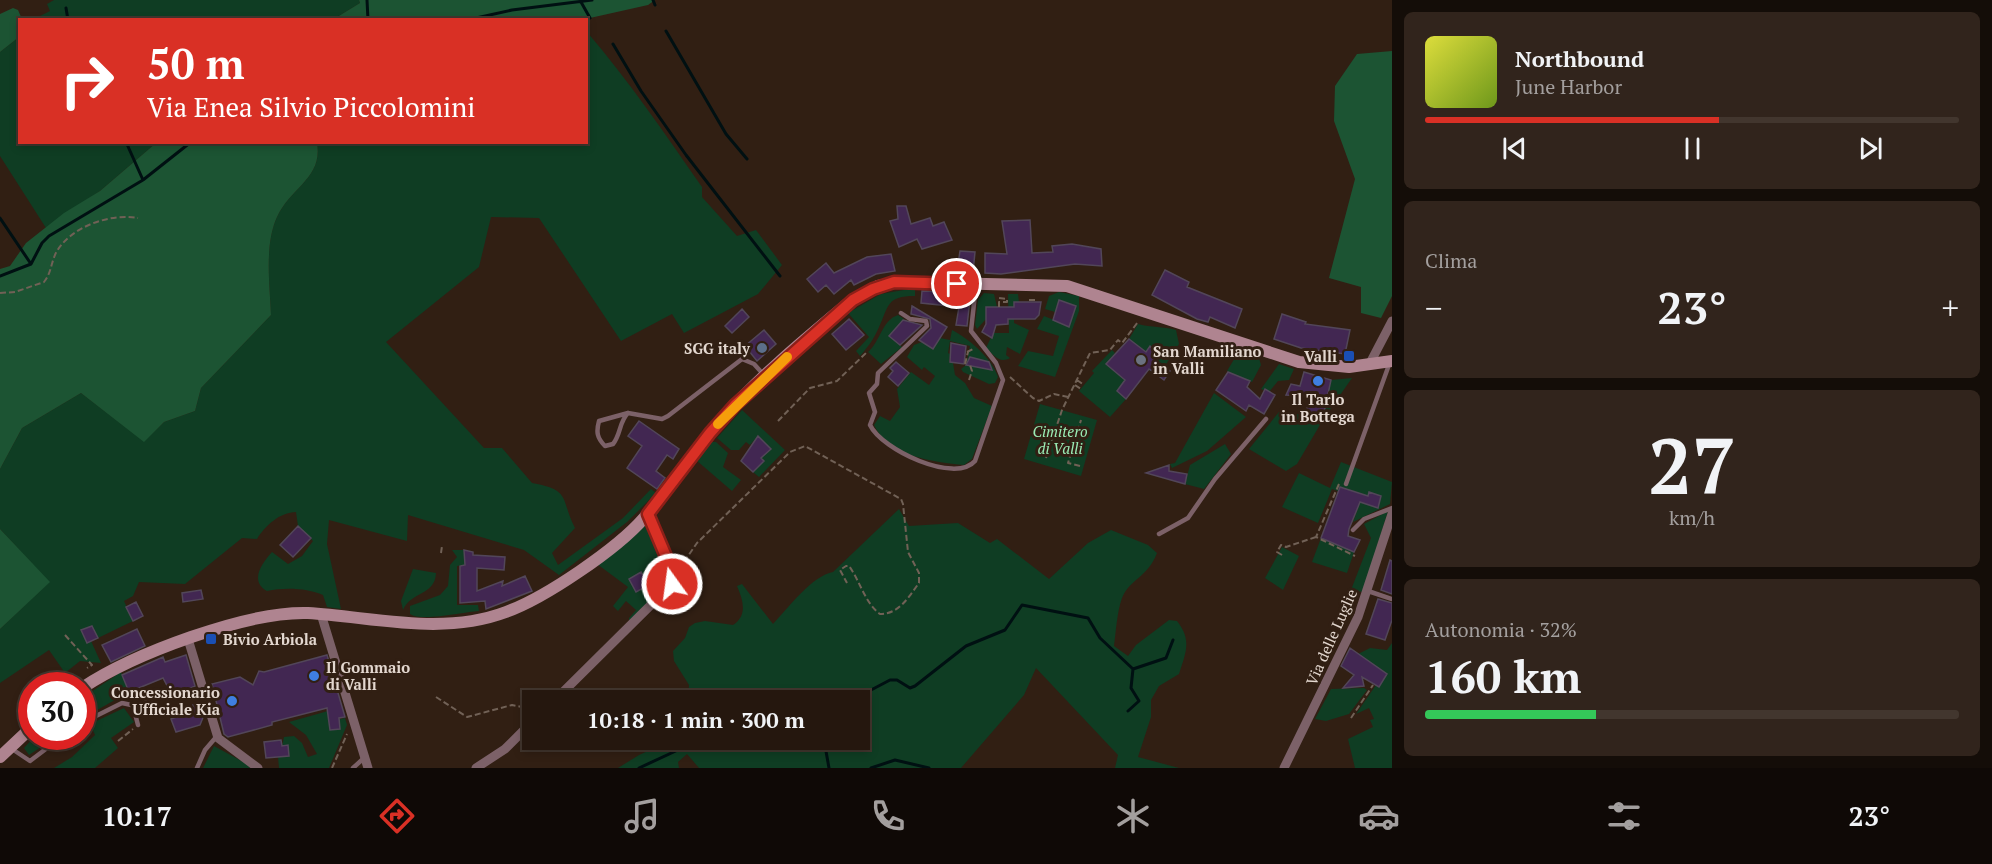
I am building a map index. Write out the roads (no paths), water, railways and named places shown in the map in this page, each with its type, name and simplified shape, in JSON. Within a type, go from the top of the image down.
[{"type":"main road","points":[[96,680],[154,650],[273,616],[321,614],[425,624],[493,616],[525,605],[552,590],[612,545],[648,514],[710,433],[765,376],[846,305],[873,289],[889,283],[1071,286],[1299,362],[1335,367],[1391,361]]},
{"type":"main road","points":[[0,757],[18,740]]},
{"type":"street","points":[[1370,365],[1392,321]]},
{"type":"street","points":[[565,690],[668,591],[673,575],[648,514]]},
{"type":"street","name":"Via delle Luglie","points":[[1284,768],[1342,653],[1368,591],[1392,514]]},
{"type":"street","points":[[321,614],[368,768]]},
{"type":"street","points":[[188,639],[217,736],[258,768]]},
{"type":"street","points":[[476,768],[505,749],[522,732]]},
{"type":"lane","points":[[901,313],[910,319],[926,321],[927,326],[912,343],[880,369],[877,384],[868,393],[875,412],[870,425],[888,445],[927,464],[962,468],[971,466],[975,461],[1003,381],[996,363],[970,331],[976,285]]},
{"type":"lane","points":[[628,413],[621,420],[617,440],[605,446],[599,440],[596,431],[599,421],[628,413],[662,419],[674,414],[742,359],[754,364],[765,376]]},
{"type":"lane","points":[[1346,484],[1391,361]]},
{"type":"lane","points":[[1159,534],[1188,518],[1215,479],[1266,420]]},
{"type":"lane","points":[[1353,530],[1364,519],[1392,508]]},
{"type":"lane","points":[[1368,591],[1392,599]]},
{"type":"lane","points":[[96,716],[122,703],[133,706],[161,695]]},
{"type":"lane","points":[[133,706],[138,726]]},
{"type":"lane","points":[[197,768],[205,750],[217,736]]},
{"type":"lane","points":[[10,747],[30,761],[45,750]]},
{"type":"lane","points":[[353,768],[364,758]]},
{"type":"waterway","points":[[367,0],[368,18]]},
{"type":"waterway","points":[[476,18],[512,10],[592,0]]},
{"type":"waterway","points":[[653,0],[655,5]]},
{"type":"waterway","points":[[581,2],[590,18]]},
{"type":"waterway","points":[[66,8],[68,18]]},
{"type":"waterway","points":[[666,31],[726,134],[747,159]]},
{"type":"waterway","points":[[613,44],[641,91],[686,155],[780,276]]},
{"type":"waterway","points":[[127,144],[143,180]]},
{"type":"waterway","points":[[0,276],[31,264],[42,243],[49,236],[143,180],[188,144]]},
{"type":"waterway","points":[[0,218],[31,264]]},
{"type":"waterway","points":[[870,691],[890,680],[897,680],[910,688],[915,686],[966,646],[1005,630],[1022,605],[1088,618],[1100,638],[1133,669],[1166,658],[1173,640]]},
{"type":"waterway","points":[[1128,711],[1139,701],[1131,688],[1133,669]]},
{"type":"waterway","points":[[639,768],[678,750]]},
{"type":"waterway","points":[[826,750],[829,768]]},
{"type":"waterway","points":[[871,768],[895,760],[929,768]]},
{"type":"place","name":"SGG italy","points":[[762,348]]},
{"type":"place","name":"Valli","points":[[1349,356]]},
{"type":"place","name":"San Mamiliano in Valli","points":[[1141,360]]},
{"type":"place","name":"Il Tarlo in Bottega","points":[[1318,381]]},
{"type":"place","name":"Bivio Arbiola","points":[[211,639]]},
{"type":"place","name":"Il Gommaio di Valli","points":[[314,676]]},
{"type":"place","name":"Concessionario Ufficiale Kia","points":[[232,701]]},
{"type":"park label","name":"Cimitero di Valli","points":[[1060,440]]}]
